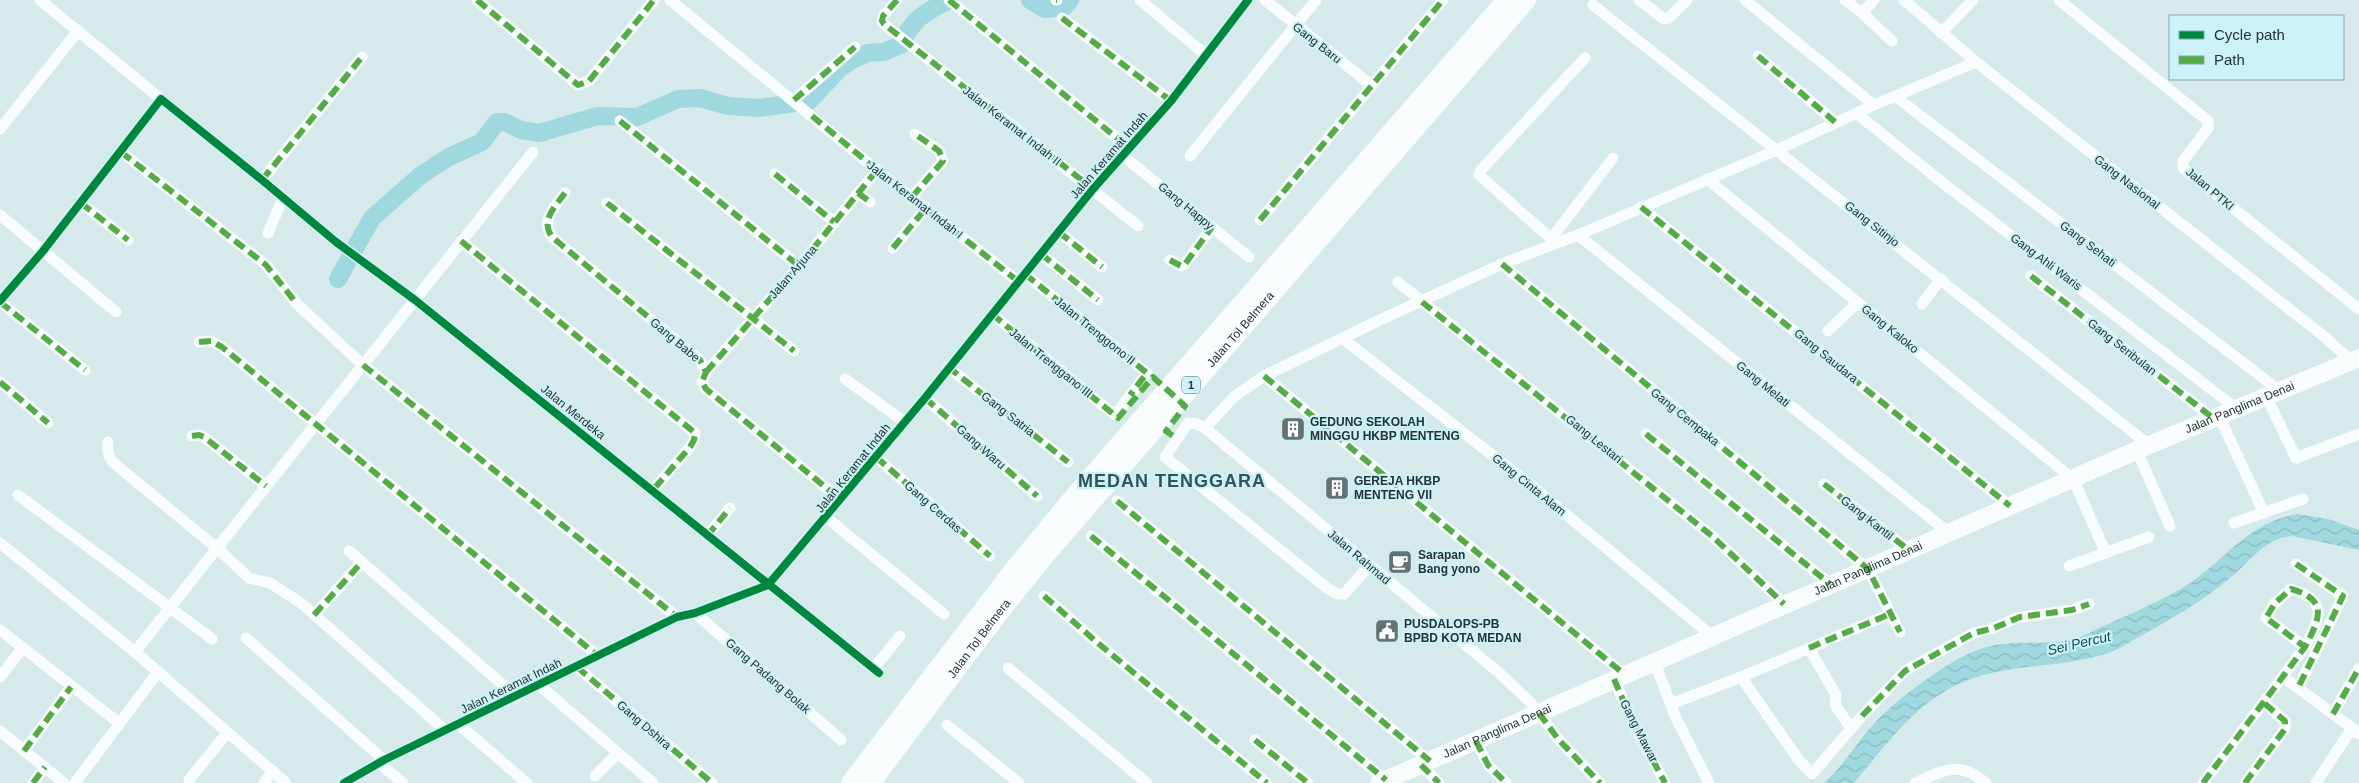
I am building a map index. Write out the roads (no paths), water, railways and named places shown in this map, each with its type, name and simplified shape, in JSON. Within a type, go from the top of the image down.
[{"type":"highway","name":"Jalan Tol Belmera","points":[[851,783],[1008,577],[1080,489],[1507,0]]},
{"type":"highway","name":"Jalan Tol Belmera","points":[[870,783],[999,612],[1044,556],[1526,0]]},
{"type":"main road","name":"Jalan Panglima Denai","points":[[1385,782],[1784,604],[1910,551],[2143,448],[2355,360]]},
{"type":"street","name":"Jalan Merdeka","points":[[40,0],[336,242],[416,300],[876,671],[900,636]]},
{"type":"street","points":[[478,0],[578,85],[590,81],[654,0]]},
{"type":"street","name":"Jalan Keramat Indah I","points":[[670,0],[877,170],[1022,278]]},
{"type":"street","name":"Jalan Keramat Indah II","points":[[896,0],[883,16],[882,21],[930,62],[1138,226]]},
{"type":"street","name":"Gang Happy","points":[[949,0],[1249,257]]},
{"type":"street","points":[[1140,0],[1206,55]]},
{"type":"street","name":"Jalan Keramat Indah","points":[[344,783],[382,761],[517,697],[677,617],[768,585],[827,518],[1093,190],[1171,101],[1248,0]]},
{"type":"street","name":"Gang Baru","points":[[1265,0],[1371,85]]},
{"type":"street","points":[[1190,156],[1316,0]]},
{"type":"street","points":[[1260,220],[1443,0]]},
{"type":"street","points":[[1639,0],[1660,18],[1664,19],[1669,18],[1687,0]]},
{"type":"street","points":[[1745,0],[1874,105]]},
{"type":"street","points":[[1845,0],[1892,41]]},
{"type":"street","points":[[1862,14],[1874,0]]},
{"type":"street","name":"Gang Nasional","points":[[1904,0],[1976,62],[2355,360]]},
{"type":"street","points":[[1941,33],[1973,0]]},
{"type":"street","name":"Jalan PTKI","points":[[2059,0],[2208,122],[2208,128],[2182,161],[2183,168],[2359,309]]},
{"type":"street","name":"Gang Sitinjo","points":[[1593,5],[1941,279],[2143,448]]},
{"type":"street","points":[[1062,18],[1171,101]]},
{"type":"street","points":[[0,129],[78,31]]},
{"type":"street","points":[[795,101],[855,47]]},
{"type":"street","points":[[1758,56],[1835,122]]},
{"type":"street","points":[[262,180],[362,57]]},
{"type":"street","points":[[1554,241],[1479,175],[1481,170],[1585,58]]},
{"type":"street","points":[[1369,566],[1344,594],[1337,594],[1165,457],[1176,438],[1188,423],[1205,428],[1235,396],[1264,376],[1342,338],[1554,241],[1578,235],[1976,62]]},
{"type":"street","name":"Gang Sehati","points":[[1896,97],[2273,394]]},
{"type":"street","points":[[84,370],[0,301],[43,251],[161,99]]},
{"type":"street","name":"Gang Ahli Waris","points":[[1856,113],[1948,187],[2237,409]]},
{"type":"street","points":[[620,121],[799,266]]},
{"type":"street","points":[[912,197],[943,161],[939,151],[915,134]]},
{"type":"street","points":[[121,152],[205,220],[257,257],[297,304],[363,365],[677,617]]},
{"type":"street","points":[[135,652],[168,607],[533,152]]},
{"type":"street","points":[[1554,241],[1612,158]]},
{"type":"street","name":"Jalan Arjuna","points":[[706,372],[799,266],[877,170]]},
{"type":"street","points":[[775,174],[834,222]]},
{"type":"street","name":"Gang Kaloko","points":[[1707,179],[2073,479]]},
{"type":"street","name":"Gang Babe","points":[[565,193],[546,221],[549,233],[666,334],[690,351],[704,365],[706,372],[702,382],[706,389],[841,500]]},
{"type":"street","points":[[858,193],[870,202]]},
{"type":"street","points":[[268,233],[283,198]]},
{"type":"street","points":[[81,203],[128,240]]},
{"type":"street","points":[[607,203],[794,351]]},
{"type":"street","name":"Gang Saudara","points":[[1641,207],[2010,506]]},
{"type":"street","points":[[893,248],[926,208]]},
{"type":"street","points":[[0,215],[116,312]]},
{"type":"street","points":[[1170,260],[1181,266],[1186,264],[1212,227]]},
{"type":"street","points":[[1059,232],[1102,267]]},
{"type":"street","name":"Gang Melati","points":[[1578,235],[1949,533]]},
{"type":"street","points":[[461,241],[695,433],[690,447],[653,490]]},
{"type":"street","points":[[1041,254],[1098,300]]},
{"type":"street","name":"Gang Cempaka","points":[[1502,264],[1868,569]]},
{"type":"street","name":"Gang Seribulan","points":[[2031,276],[2216,417]]},
{"type":"street","name":"Jalan Trenggono II","points":[[1022,278],[1148,373],[1113,413]]},
{"type":"street","points":[[1922,304],[1941,279]]},
{"type":"street","name":"Gang Lestari","points":[[1398,282],[1712,536],[1764,583],[1784,604]]},
{"type":"street","points":[[1828,331],[1858,302]]},
{"type":"street","name":"Jalan Trenggano III","points":[[992,314],[1113,413]]},
{"type":"street","name":"Gang Cinta Alam","points":[[1342,338],[1532,486],[1712,636]]},
{"type":"street","points":[[199,342],[211,341],[217,343],[598,656]]},
{"type":"street","name":"Gang Satria","points":[[948,367],[1068,462]]},
{"type":"street","points":[[1264,376],[1619,677]]},
{"type":"street","points":[[845,379],[905,422]]},
{"type":"street","points":[[0,382],[48,423]]},
{"type":"street","points":[[2273,394],[2296,458],[2358,437]]},
{"type":"street","name":"Gang Waru","points":[[925,398],[1037,496]]},
{"type":"street","points":[[2216,417],[2264,513]]},
{"type":"street","name":"Jalan Rahmad","points":[[1205,428],[1497,671],[1539,713],[1558,739],[1600,783]]},
{"type":"street","points":[[192,436],[195,434],[204,437],[266,486]]},
{"type":"street","points":[[1646,434],[1830,584]]},
{"type":"street","points":[[108,442],[107,451],[110,460],[216,548],[249,578],[270,582],[314,615],[445,730]]},
{"type":"street","points":[[2143,448],[2170,526]]},
{"type":"street","name":"Gang Cerdas","points":[[876,457],[990,556]]},
{"type":"street","points":[[2073,479],[2106,553]]},
{"type":"street","name":"Gang Kantil","points":[[1824,484],[1910,551]]},
{"type":"street","points":[[18,495],[212,639]]},
{"type":"street","points":[[2234,523],[2303,500]]},
{"type":"street","points":[[1117,501],[1426,763],[1439,783]]},
{"type":"street","points":[[707,536],[730,508]]},
{"type":"street","points":[[827,518],[944,614]]},
{"type":"street","points":[[1091,536],[1385,782]]},
{"type":"street","points":[[2069,566],[2149,537]]},
{"type":"street","points":[[0,543],[135,652],[286,783]]},
{"type":"street","points":[[349,551],[517,697]]},
{"type":"street","points":[[314,615],[362,562]]},
{"type":"street","points":[[2296,564],[2343,596],[2298,688]]},
{"type":"street","points":[[1868,569],[1900,632]]},
{"type":"street","points":[[2203,783],[2305,647],[2316,626],[2320,613],[2318,608],[2310,599],[2291,589],[2275,602],[2266,618],[2305,647]]},
{"type":"street","points":[[1044,596],[1267,783]]},
{"type":"street","points":[[1741,677],[1798,759],[1812,774],[1851,728],[1905,672],[1974,633],[1994,628],[2020,616],[2072,610],[2089,604]]},
{"type":"street","name":"Gang Padang Bolak","points":[[695,612],[841,740]]},
{"type":"street","points":[[1671,704],[1741,677],[1890,614]]},
{"type":"street","points":[[0,630],[119,723]]},
{"type":"street","points":[[246,638],[382,761],[403,783]]},
{"type":"street","points":[[1809,648],[1836,695],[1835,705],[1851,728]]},
{"type":"street","points":[[0,678],[22,649]]},
{"type":"street","points":[[1654,662],[1676,718],[1710,783]]},
{"type":"street","name":"Gang Dshira","points":[[577,666],[712,783]]},
{"type":"street","points":[[1008,668],[1147,783]]},
{"type":"street","points":[[2333,714],[2359,668]]},
{"type":"street","points":[[75,783],[158,672]]},
{"type":"street","name":"Gang Mawar","points":[[1619,677],[1633,723],[1665,783]]},
{"type":"street","points":[[2283,677],[2355,731],[2316,783]]},
{"type":"street","points":[[539,685],[653,783]]},
{"type":"street","points":[[24,751],[71,687]]},
{"type":"street","points":[[2245,783],[2285,728],[2285,721],[2264,703]]},
{"type":"street","points":[[458,724],[527,783]]},
{"type":"street","points":[[947,725],[1019,783]]},
{"type":"street","points":[[0,731],[64,783]]},
{"type":"street","points":[[190,780],[227,733]]},
{"type":"street","points":[[1256,740],[1308,783]]},
{"type":"street","points":[[1476,741],[1488,765],[1506,783]]},
{"type":"street","points":[[595,776],[618,753]]},
{"type":"street","points":[[33,783],[45,768]]},
{"type":"street","points":[[1915,783],[1938,773],[1959,769],[1969,770],[1986,783]]},
{"type":"street","points":[[264,783],[273,771]]},
{"type":"water","name":"Sei Percut","points":[[2298,514],[2328,519],[2359,530],[2359,550],[2292,536],[2277,539],[2258,551],[2228,580],[2198,602],[2118,649],[2080,660],[2013,669],[1960,683],[1921,708],[1904,724],[1854,783],[1824,783],[1843,763],[1870,728],[1887,711],[1946,666],[1983,648],[2011,643],[2058,642],[2083,635],[2179,590],[2264,525],[2280,518]]},
{"type":"waterway","points":[[338,279],[372,218],[421,175],[449,157],[482,142],[497,122],[505,122],[521,130],[539,133],[598,116],[637,117],[678,99],[700,98],[728,106],[759,108],[809,101],[839,69],[852,60],[868,53],[884,52],[901,45],[909,29],[920,17],[950,0]]},
{"type":"waterway","points":[[1030,0],[1045,9],[1064,7],[1070,0]]},
{"type":"place","name":"GEDUNG SEKOLAH MINGGU HKBP MENTENG","points":[[1293,429]]},
{"type":"place","name":"GEREJA HKBP MENTENG VII","points":[[1337,488]]},
{"type":"place","name":"Sarapan Bang yono","points":[[1400,562]]},
{"type":"place","name":"PUSDALOPS-PB BPBD KOTA MEDAN","points":[[1387,631]]},
{"type":"district","name":"MEDAN TENGGARA","points":[[1172,481]]}]
